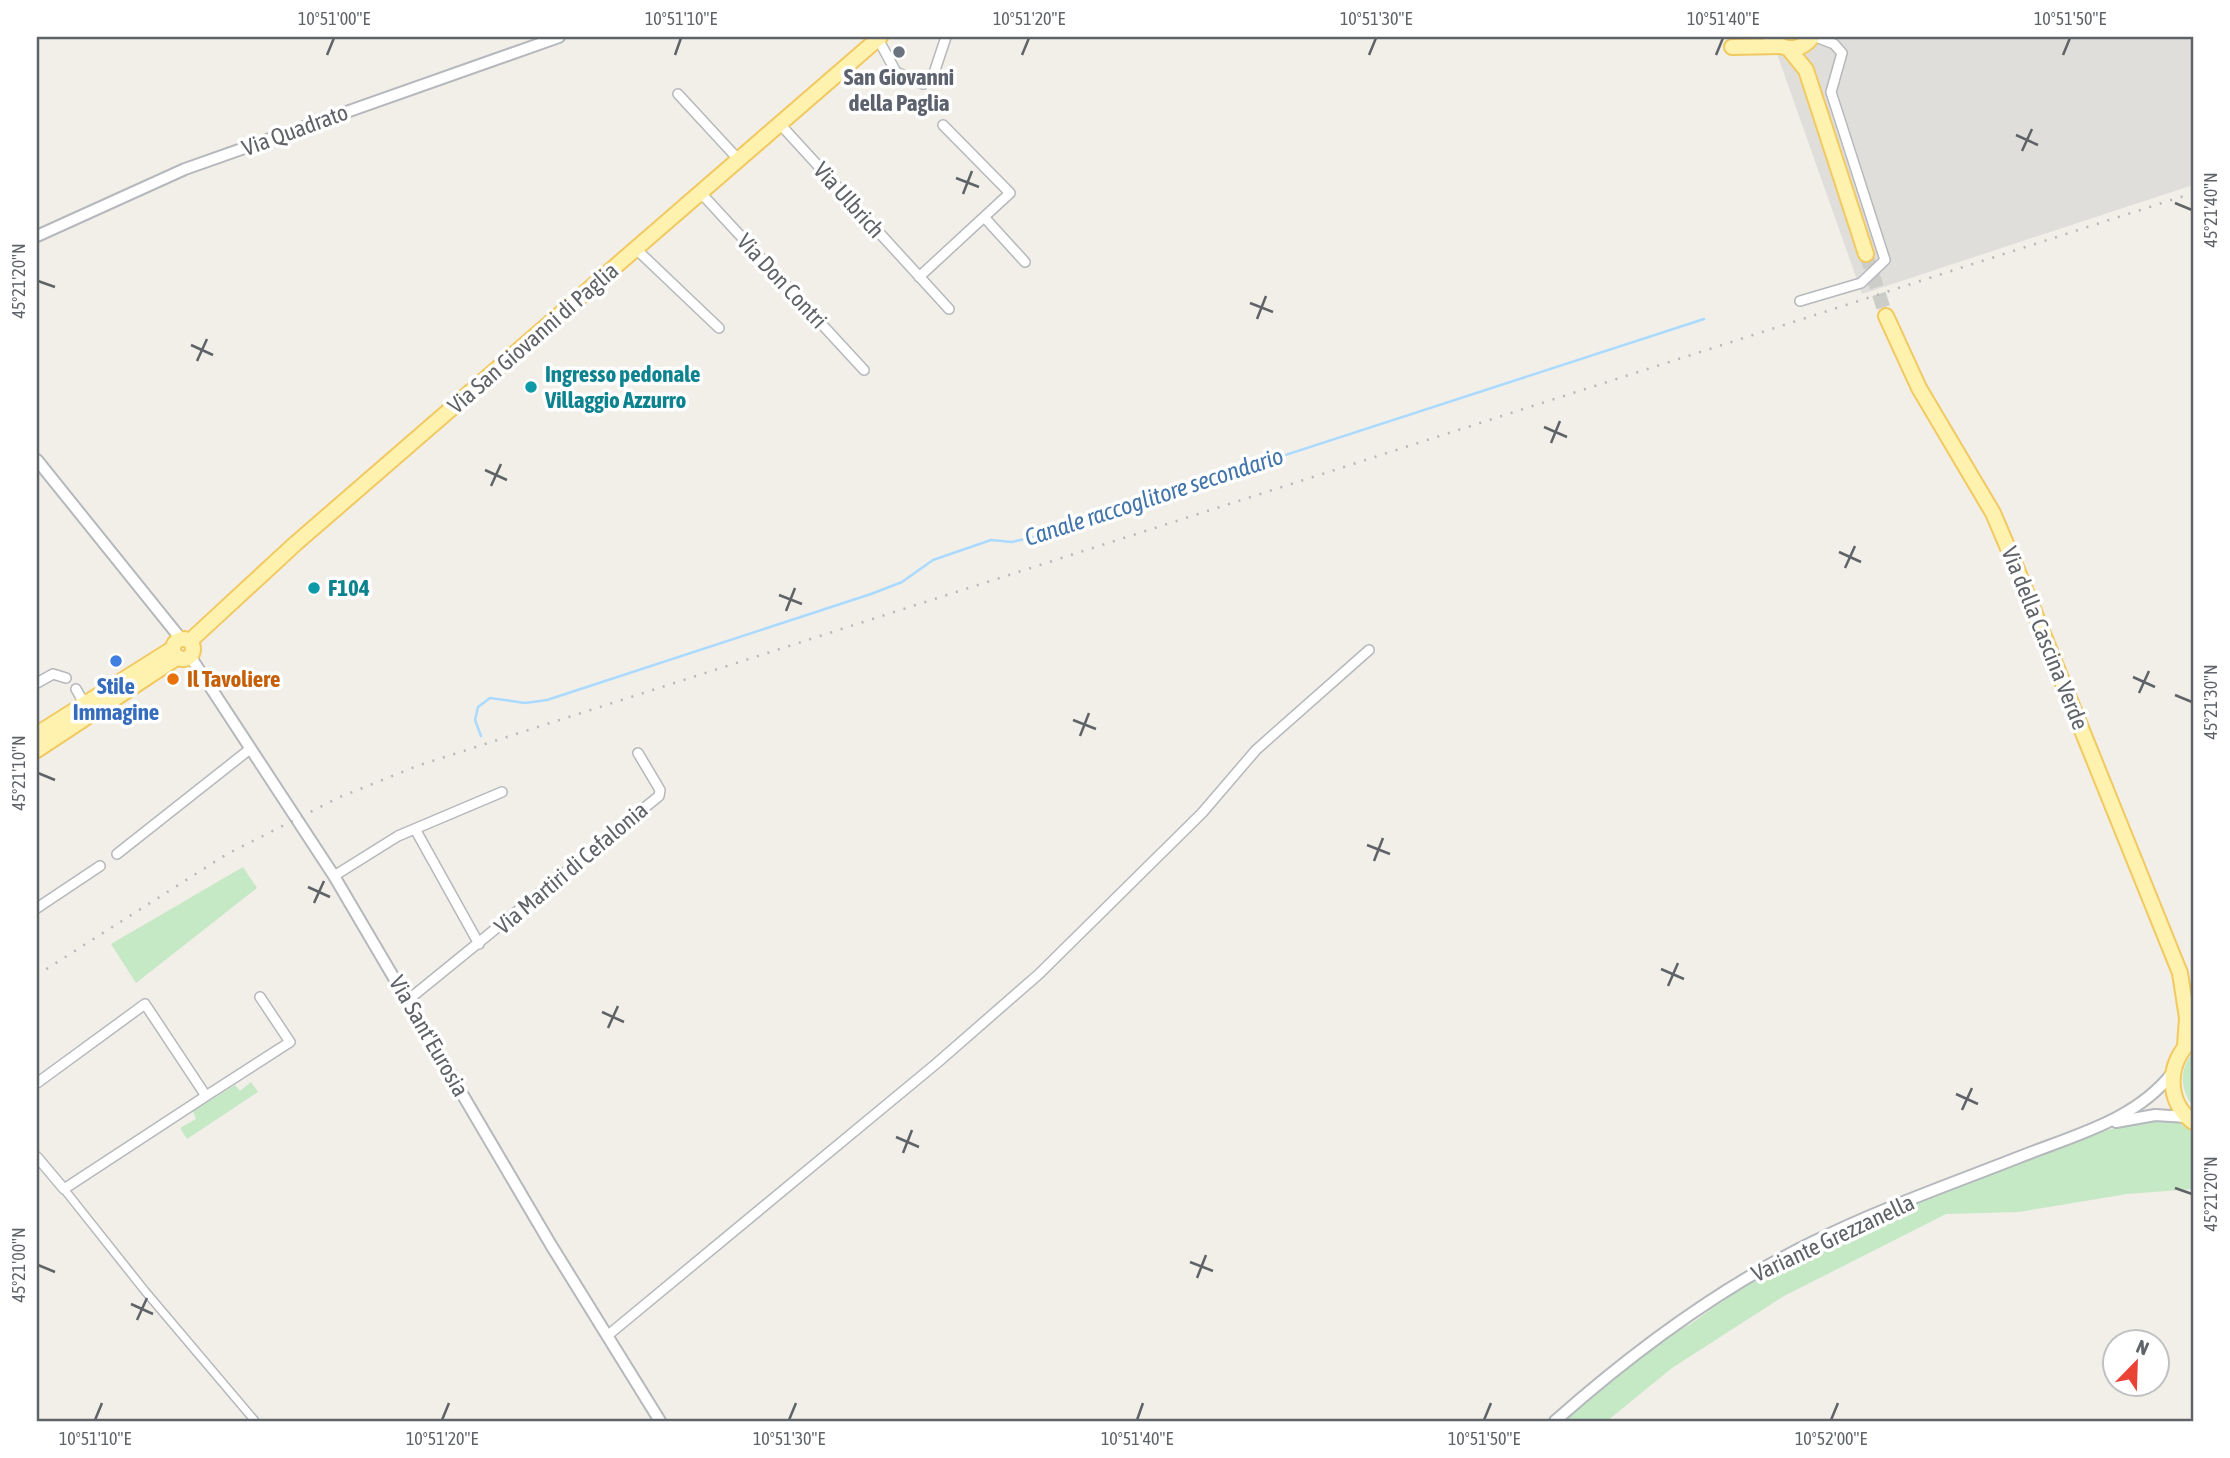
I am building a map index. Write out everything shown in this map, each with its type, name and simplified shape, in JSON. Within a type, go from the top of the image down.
[{"type":"main road","name":"Via San Giovanni di Paglia","points":[[182,648],[295,544],[879,37]]},
{"type":"main road","points":[[1746,37],[1732,47],[1812,39],[1805,70]]},
{"type":"main road","points":[[1780,44],[1805,70],[1866,254]]},
{"type":"main road","name":"Via della Cascina Verde","points":[[1886,316],[1919,387],[1993,513],[2180,973]]},
{"type":"main road","points":[[37,734],[84,703],[182,648]]},
{"type":"main road","points":[[37,750],[182,648]]},
{"type":"main road","points":[[2180,973],[2193,992]]},
{"type":"main road","points":[[2180,973],[2189,1042]]},
{"type":"main road","name":"Variante Grezzanella","points":[[2189,1042],[2173,1072],[2175,1097],[2190,1119]]},
{"type":"street","name":"Via Quadrato","points":[[37,236],[185,169],[559,37]]},
{"type":"street","name":"Via San Giovanni di Paglia","points":[[879,37],[896,72],[923,84],[934,73],[946,37]]},
{"type":"street","points":[[1800,300],[1860,283],[1885,260],[1830,92],[1842,54],[1834,44],[1812,39]]},
{"type":"street","points":[[678,94],[738,159]]},
{"type":"street","name":"Via Ulbrich","points":[[779,123],[949,309]]},
{"type":"street","points":[[919,277],[1010,193],[943,125]]},
{"type":"street","name":"Via Don Contri","points":[[700,192],[864,370]]},
{"type":"street","points":[[984,217],[1025,262]]},
{"type":"street","points":[[635,248],[719,328]]},
{"type":"street","name":"Via Sant'Eurosia","points":[[37,462],[182,648],[334,876],[660,1421]]},
{"type":"street","points":[[607,1336],[927,1071],[1039,974],[1202,813],[1256,750],[1369,650]]},
{"type":"street","points":[[37,683],[53,674],[66,678]]},
{"type":"street","points":[[76,689],[84,703]]},
{"type":"street","points":[[117,854],[250,749]]},
{"type":"street","name":"Via Martiri di Cefalonia","points":[[408,1000],[659,796],[660,790],[638,753]]},
{"type":"street","points":[[334,876],[415,829],[502,792]]},
{"type":"street","name":"Via Martiri di Cefalonia","points":[[415,829],[479,944]]},
{"type":"street","points":[[37,908],[100,866]]},
{"type":"street","points":[[64,1189],[290,1042],[260,997]]},
{"type":"street","points":[[37,1083],[145,1004],[206,1096]]},
{"type":"street","name":"Variante Grezzanella","points":[[1555,1421],[1613,1370],[1684,1318],[1752,1274],[1870,1216],[2103,1124],[2150,1099],[2173,1072]]},
{"type":"street","name":"Variante Grezzanella","points":[[2103,1124],[2155,1115],[2190,1119]]},
{"type":"street","points":[[37,1157],[255,1421]]},
{"type":"shaded area","points":[[1771,37],[2193,37],[2193,185],[1862,294]]},
{"type":"green space","points":[[243,867],[257,888],[136,983],[111,944]]},
{"type":"green space","points":[[2193,1053],[2193,1106],[2186,1093],[2183,1073]]},
{"type":"green space","points":[[251,1082],[258,1092],[187,1139],[180,1128],[196,1119],[193,1111],[235,1085],[240,1091]]},
{"type":"green space","points":[[2170,1117],[2193,1131],[2193,1189],[2127,1194],[2019,1212],[1946,1214],[1784,1296],[1672,1368],[1607,1421],[1560,1421],[1661,1340],[1689,1325],[1764,1272],[1913,1203],[2098,1132]]},
{"type":"waterway","name":"Canale raccoglitore secondario","points":[[481,736],[475,720],[478,707],[490,698],[525,703],[547,700],[871,594],[902,582],[933,560],[991,540],[1012,542],[1033,537],[1704,319]]},
{"type":"tunnel","points":[[1866,254],[1886,316]]},
{"type":"railway","points":[[37,975],[227,854],[340,797],[417,766],[2193,193]]},
{"type":"place","name":"San Giovanni della Paglia","points":[[899,52]]},
{"type":"place","name":"Ingresso pedonale Villaggio Azzurro","points":[[531,387]]},
{"type":"place","name":"F104","points":[[314,588]]},
{"type":"place","name":"Stile Immagine","points":[[116,661]]},
{"type":"place","name":"Il Tavoliere","points":[[173,679]]}]
